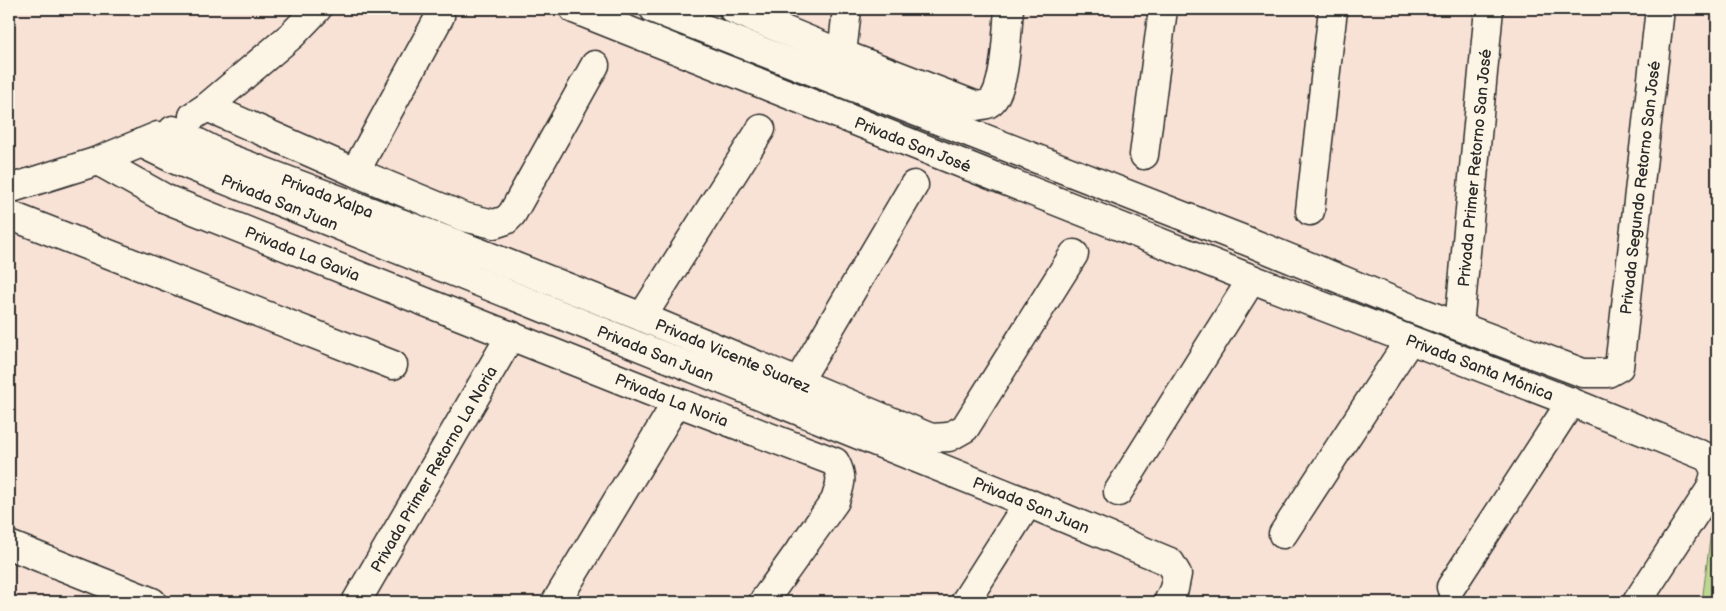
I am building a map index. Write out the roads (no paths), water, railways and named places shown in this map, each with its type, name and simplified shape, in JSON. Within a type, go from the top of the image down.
[{"type":"street","points":[[9,189],[98,161],[173,130],[207,107],[292,35],[317,9]]},
{"type":"street","name":"Privada San José","points":[[574,9],[1252,279]]},
{"type":"street","points":[[654,9],[1459,326]]},
{"type":"street","points":[[733,9],[842,54],[977,106],[989,103],[997,94],[1002,76],[1009,9]]},
{"type":"street","points":[[842,54],[847,9]]},
{"type":"street","points":[[1144,155],[1163,9]]},
{"type":"street","points":[[1310,211],[1333,9]]},
{"type":"street","name":"Privada Primer Retorno San José","points":[[1459,326],[1489,9]]},
{"type":"street","name":"Privada Segundo Retorno San José","points":[[1459,326],[1583,373],[1608,373],[1619,367],[1660,9]]},
{"type":"street","points":[[355,172],[440,16]]},
{"type":"street","points":[[207,107],[355,172],[471,218],[494,224],[506,220],[512,214],[595,65]]},
{"type":"street","points":[[642,317],[761,129]]},
{"type":"street","name":"Privada Xalpa","points":[[173,130],[228,158],[483,254]]},
{"type":"street","name":"Privada San Juan","points":[[141,144],[203,171],[1170,562],[1177,574],[1174,589],[1168,602]]},
{"type":"street","name":"Privada La Gavia","points":[[98,161],[166,198],[511,335]]},
{"type":"street","points":[[798,382],[914,185]]},
{"type":"street","points":[[9,215],[394,365]]},
{"type":"street","name":"Privada Vicente Suarez","points":[[483,254],[642,317],[931,438],[949,437],[965,428],[1074,254]]},
{"type":"street","points":[[1118,492],[1252,279]]},
{"type":"street","name":"Privada Santa Mónica","points":[[1252,279],[1571,402],[1707,458],[1715,467],[1715,477],[1710,490],[1637,602]]},
{"type":"street","name":"Privada La Noria","points":[[511,335],[677,402],[835,462],[840,472],[841,482],[835,501],[763,602]]},
{"type":"street","name":"Privada Primer Retorno La Noria","points":[[356,602],[511,335]]},
{"type":"street","points":[[1283,534],[1409,341]]},
{"type":"street","points":[[556,602],[677,402]]},
{"type":"street","points":[[1451,587],[1571,402]]},
{"type":"street","points":[[965,602],[1028,503]]},
{"type":"street","points":[[9,545],[152,602]]}]
